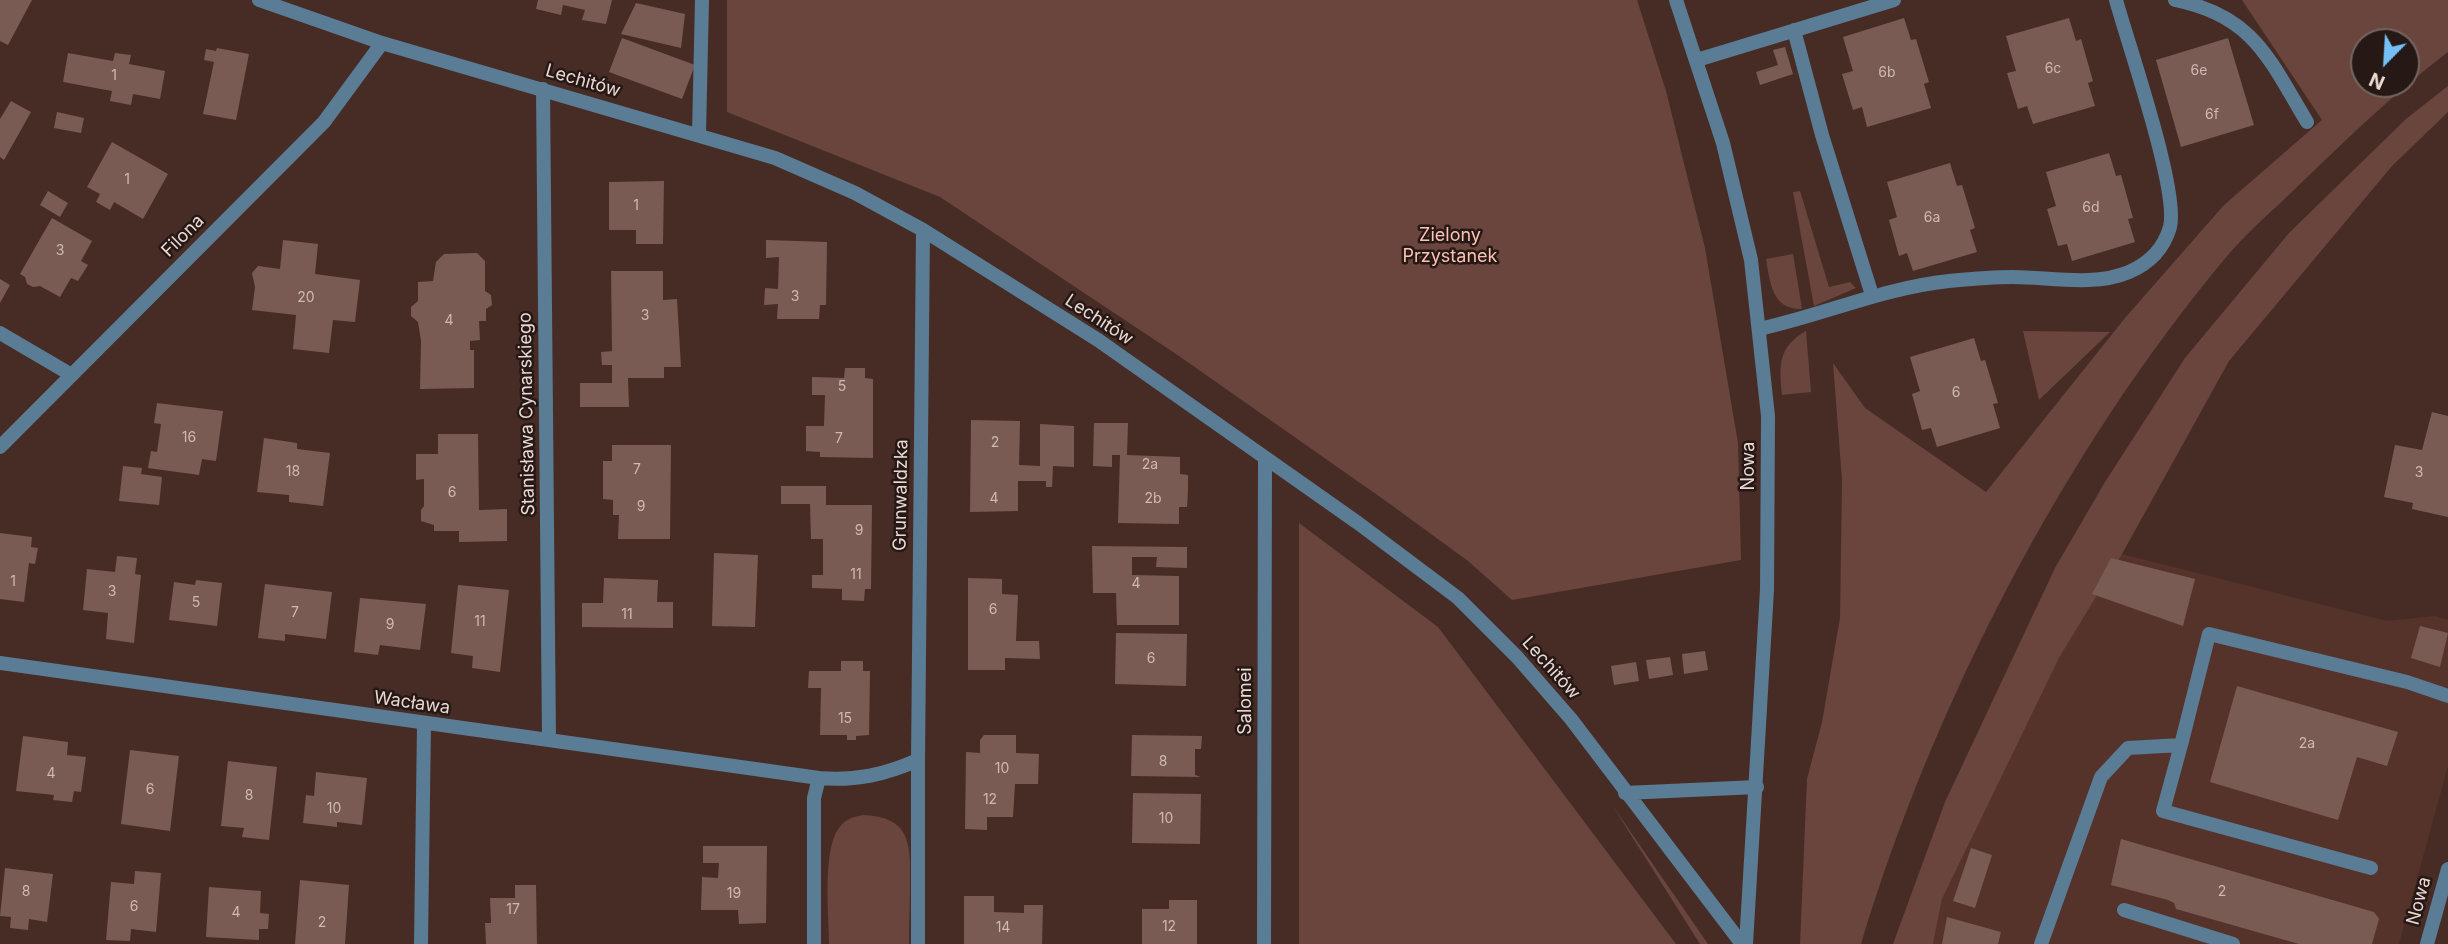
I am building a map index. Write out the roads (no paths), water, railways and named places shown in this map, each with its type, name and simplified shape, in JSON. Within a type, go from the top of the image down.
[{"type":"street","name":"Lechitów","points":[[259,0],[382,43],[775,158],[855,193],[923,230],[1098,340],[1458,598],[1517,657],[1571,719],[1625,793],[1744,944]]},
{"type":"street","points":[[699,134],[702,0]]},
{"type":"street","name":"Nowa","points":[[1676,0],[1723,143],[1751,260],[1768,416],[1768,590],[1744,944]]},
{"type":"street","points":[[1697,60],[1894,0]]},
{"type":"street","points":[[1759,330],[1810,318],[1872,295],[1947,281],[2013,277],[2094,278],[2127,273],[2161,249],[2170,225],[2169,189],[2116,0]]},
{"type":"street","points":[[2175,0],[2225,15],[2251,35],[2307,122]]},
{"type":"street","points":[[1794,30],[1822,135],[1872,295]]},
{"type":"street","name":"Filona","points":[[0,447],[324,122],[382,43]]},
{"type":"street","name":"Stanisława Cynarskiego","points":[[543,89],[549,739]]},
{"type":"street","name":"Grunwaldzka","points":[[918,944],[923,230]]},
{"type":"street","points":[[0,333],[70,374]]},
{"type":"street","name":"Salomei","points":[[1264,944],[1265,458]]},
{"type":"street","points":[[2371,868],[2163,811],[2209,634],[2407,682],[2448,696]]},
{"type":"street","name":"Wacława","points":[[0,663],[820,778]]},
{"type":"street","points":[[421,944],[425,724]]},
{"type":"street","points":[[2041,944],[2101,777],[2128,748],[2180,745]]},
{"type":"street","points":[[814,944],[814,798],[820,778],[850,780],[888,773],[918,760]]},
{"type":"street","points":[[1625,793],[1756,786]]},
{"type":"street","name":"Nowa","points":[[2427,944],[2448,869]]},
{"type":"street","points":[[2124,910],[2233,944]]},
{"type":"park label","name":"Zielony Przystanek","points":[[1450,246]]}]
